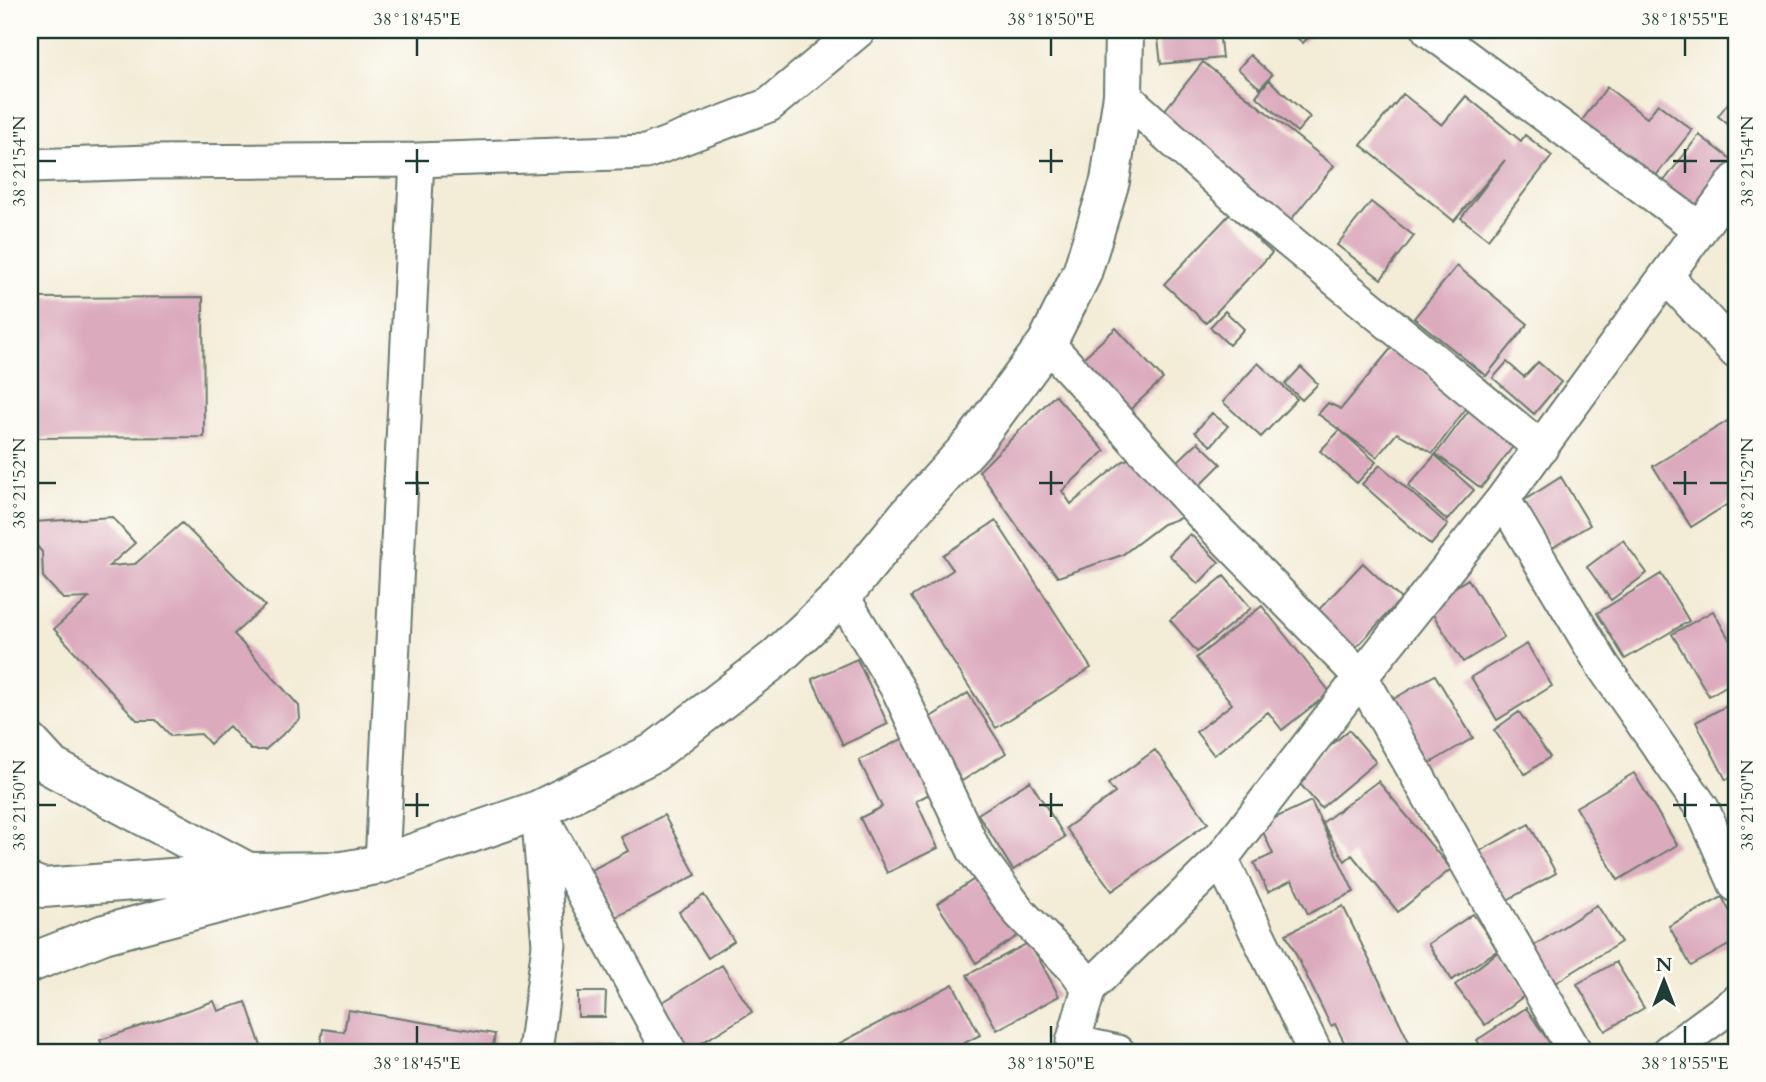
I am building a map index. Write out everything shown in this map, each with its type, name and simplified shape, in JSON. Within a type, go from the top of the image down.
[{"type":"street","points":[[30,166],[149,162],[417,160],[646,152],[769,105],[859,30]]},
{"type":"street","points":[[30,964],[104,934],[382,863],[538,810],[653,753],[776,658],[842,596],[908,515],[973,443],[1047,343],[1082,273],[1110,181],[1123,95],[1124,30]]},
{"type":"street","points":[[1429,30],[1700,229]]},
{"type":"street","points":[[1123,95],[1238,199],[1541,448]]},
{"type":"street","points":[[382,863],[417,160]]},
{"type":"street","points":[[1118,1052],[1073,1041],[1090,988],[1221,859],[1503,499],[1736,180]]},
{"type":"street","points":[[1666,276],[1736,352]]},
{"type":"street","points":[[1047,343],[1210,523],[1361,677],[1575,1052]]},
{"type":"street","points":[[1503,499],[1603,666],[1702,808],[1736,885]]},
{"type":"street","points":[[842,596],[899,691],[975,852],[1020,913],[1090,988]]},
{"type":"street","points":[[30,743],[52,767],[248,872]]},
{"type":"street","points":[[535,1052],[549,945],[538,810]]},
{"type":"street","points":[[538,810],[670,1052]]},
{"type":"street","points":[[1221,859],[1315,1052]]},
{"type":"street","points":[[30,883],[43,888],[248,872],[343,871]]},
{"type":"street","points":[[1668,1052],[1736,1002]]},
{"type":"building","points":[[1157,30],[1219,30],[1222,58],[1161,64]]},
{"type":"building","points":[[1288,30],[1315,30],[1303,43]]},
{"type":"building","points":[[1250,55],[1272,75],[1260,88],[1238,69]]},
{"type":"building","points":[[1203,62],[1334,166],[1286,226],[1161,115]]},
{"type":"building","points":[[1269,80],[1310,117],[1297,132],[1256,96]]},
{"type":"building","points":[[1607,87],[1647,118],[1658,104],[1692,130],[1650,183],[1577,127]]},
{"type":"building","points":[[1736,93],[1736,131],[1718,116]]},
{"type":"building","points":[[1403,94],[1442,125],[1466,96],[1521,141],[1525,135],[1552,156],[1488,239],[1461,218],[1505,160],[1454,221],[1361,145]]},
{"type":"building","points":[[1699,135],[1735,162],[1694,216],[1658,189]]},
{"type":"building","points":[[1371,202],[1414,236],[1381,279],[1337,245]]},
{"type":"building","points":[[1230,214],[1272,253],[1206,323],[1164,284]]},
{"type":"building","points":[[1457,266],[1528,324],[1486,376],[1414,318]]},
{"type":"building","points":[[203,297],[204,437],[31,438],[30,298]]},
{"type":"building","points":[[1225,311],[1244,329],[1229,345],[1210,327]]},
{"type":"building","points":[[1116,328],[1163,379],[1121,418],[1073,367]]},
{"type":"building","points":[[1393,346],[1467,407],[1433,453],[1397,433],[1377,457],[1318,414],[1328,403],[1341,409]]},
{"type":"building","points":[[1507,362],[1524,377],[1538,362],[1561,382],[1534,414],[1493,378]]},
{"type":"building","points":[[1258,363],[1297,399],[1261,437],[1223,402]]},
{"type":"building","points":[[1301,367],[1318,384],[1302,400],[1285,384]]},
{"type":"building","points":[[1055,395],[1105,451],[1062,491],[1071,504],[1123,461],[1133,457],[1183,517],[1163,524],[1122,555],[1058,577],[1020,530],[979,471]]},
{"type":"building","points":[[1470,409],[1515,444],[1481,488],[1436,454]]},
{"type":"building","points":[[1212,413],[1228,426],[1211,446],[1195,432]]},
{"type":"building","points":[[1736,416],[1736,499],[1691,527],[1653,466]]},
{"type":"building","points":[[1340,430],[1376,462],[1357,483],[1320,451]]},
{"type":"building","points":[[1198,442],[1221,464],[1199,486],[1176,463]]},
{"type":"building","points":[[1435,455],[1474,490],[1447,520],[1408,486]]},
{"type":"building","points":[[1380,465],[1448,525],[1431,545],[1362,484]]},
{"type":"building","points":[[1561,477],[1590,525],[1552,548],[1523,501]]},
{"type":"building","points":[[112,517],[135,543],[109,566],[135,564],[182,523],[265,606],[234,634],[299,706],[300,719],[265,750],[251,750],[229,726],[210,744],[201,734],[171,736],[156,720],[137,720],[54,629],[89,598],[63,599],[43,577],[42,552],[35,544],[34,522]]},
{"type":"building","points":[[996,521],[1091,668],[996,728],[911,597],[953,570],[943,555]]},
{"type":"building","points":[[1190,534],[1219,562],[1198,584],[1169,555]]},
{"type":"building","points":[[1623,540],[1647,573],[1611,600],[1587,567]]},
{"type":"building","points":[[1363,563],[1401,599],[1349,655],[1310,619]]},
{"type":"building","points":[[1661,574],[1689,621],[1625,659],[1597,613]]},
{"type":"building","points":[[1224,576],[1251,608],[1197,652],[1170,620]]},
{"type":"building","points":[[1468,579],[1504,637],[1463,662],[1427,605]]},
{"type":"building","points":[[1262,606],[1330,692],[1282,730],[1268,712],[1214,755],[1196,732],[1232,704],[1196,658]]},
{"type":"building","points":[[1713,611],[1736,651],[1736,680],[1709,696],[1672,634]]},
{"type":"building","points":[[1527,644],[1552,686],[1497,720],[1471,677]]},
{"type":"building","points":[[857,659],[888,724],[843,745],[812,679]]},
{"type":"building","points":[[1435,675],[1473,738],[1420,769],[1383,705]]},
{"type":"building","points":[[968,693],[1006,753],[962,781],[923,722]]},
{"type":"building","points":[[1736,701],[1736,775],[1726,780],[1696,722]]},
{"type":"building","points":[[1519,712],[1550,757],[1525,774],[1494,730]]},
{"type":"building","points":[[1349,730],[1376,762],[1321,808],[1294,777]]},
{"type":"building","points":[[906,737],[933,792],[916,801],[938,848],[887,873],[860,818],[882,807],[859,760]]},
{"type":"building","points":[[1155,750],[1208,823],[1112,891],[1066,828],[1115,793],[1108,784]]},
{"type":"building","points":[[1634,773],[1677,845],[1618,880],[1576,807]]},
{"type":"building","points":[[1030,781],[1065,837],[1013,870],[978,814]]},
{"type":"building","points":[[1378,781],[1451,869],[1398,912],[1352,855],[1345,861],[1322,823]]},
{"type":"building","points":[[1311,801],[1354,892],[1308,914],[1292,880],[1268,892],[1254,863],[1273,854],[1260,825]]},
{"type":"building","points":[[664,815],[696,875],[616,917],[591,870],[628,851],[621,837]]},
{"type":"building","points":[[1529,824],[1556,873],[1500,904],[1473,855]]},
{"type":"building","points":[[979,876],[1019,935],[976,963],[937,904]]},
{"type":"building","points":[[704,895],[734,941],[708,958],[679,912]]},
{"type":"building","points":[[1722,897],[1736,923],[1736,941],[1691,966],[1669,926]]},
{"type":"building","points":[[1597,905],[1621,942],[1552,985],[1529,949]]},
{"type":"building","points":[[1343,906],[1414,1052],[1349,1052],[1335,1024],[1331,1026],[1286,934]]},
{"type":"building","points":[[1473,914],[1498,950],[1452,980],[1428,944]]},
{"type":"building","points":[[1030,942],[1059,996],[997,1030],[967,975]]},
{"type":"building","points":[[1498,952],[1528,993],[1485,1025],[1455,985]]},
{"type":"building","points":[[1616,962],[1644,1008],[1605,1031],[1577,984]]},
{"type":"building","points":[[722,965],[752,1012],[687,1052],[655,1007]]},
{"type":"building","points":[[953,984],[980,1035],[947,1052],[823,1052]]},
{"type":"building","points":[[578,992],[606,992],[605,1017],[578,1017]]},
{"type":"building","points":[[214,1001],[218,1011],[246,1002],[263,1052],[105,1052],[100,1040]]},
{"type":"building","points":[[1526,1008],[1555,1051],[1485,1052],[1477,1040]]},
{"type":"building","points":[[348,1010],[495,1034],[492,1052],[319,1052],[323,1029],[344,1032]]},
{"type":"building","points":[[612,1045],[612,1052],[568,1052],[568,1046]]}]
